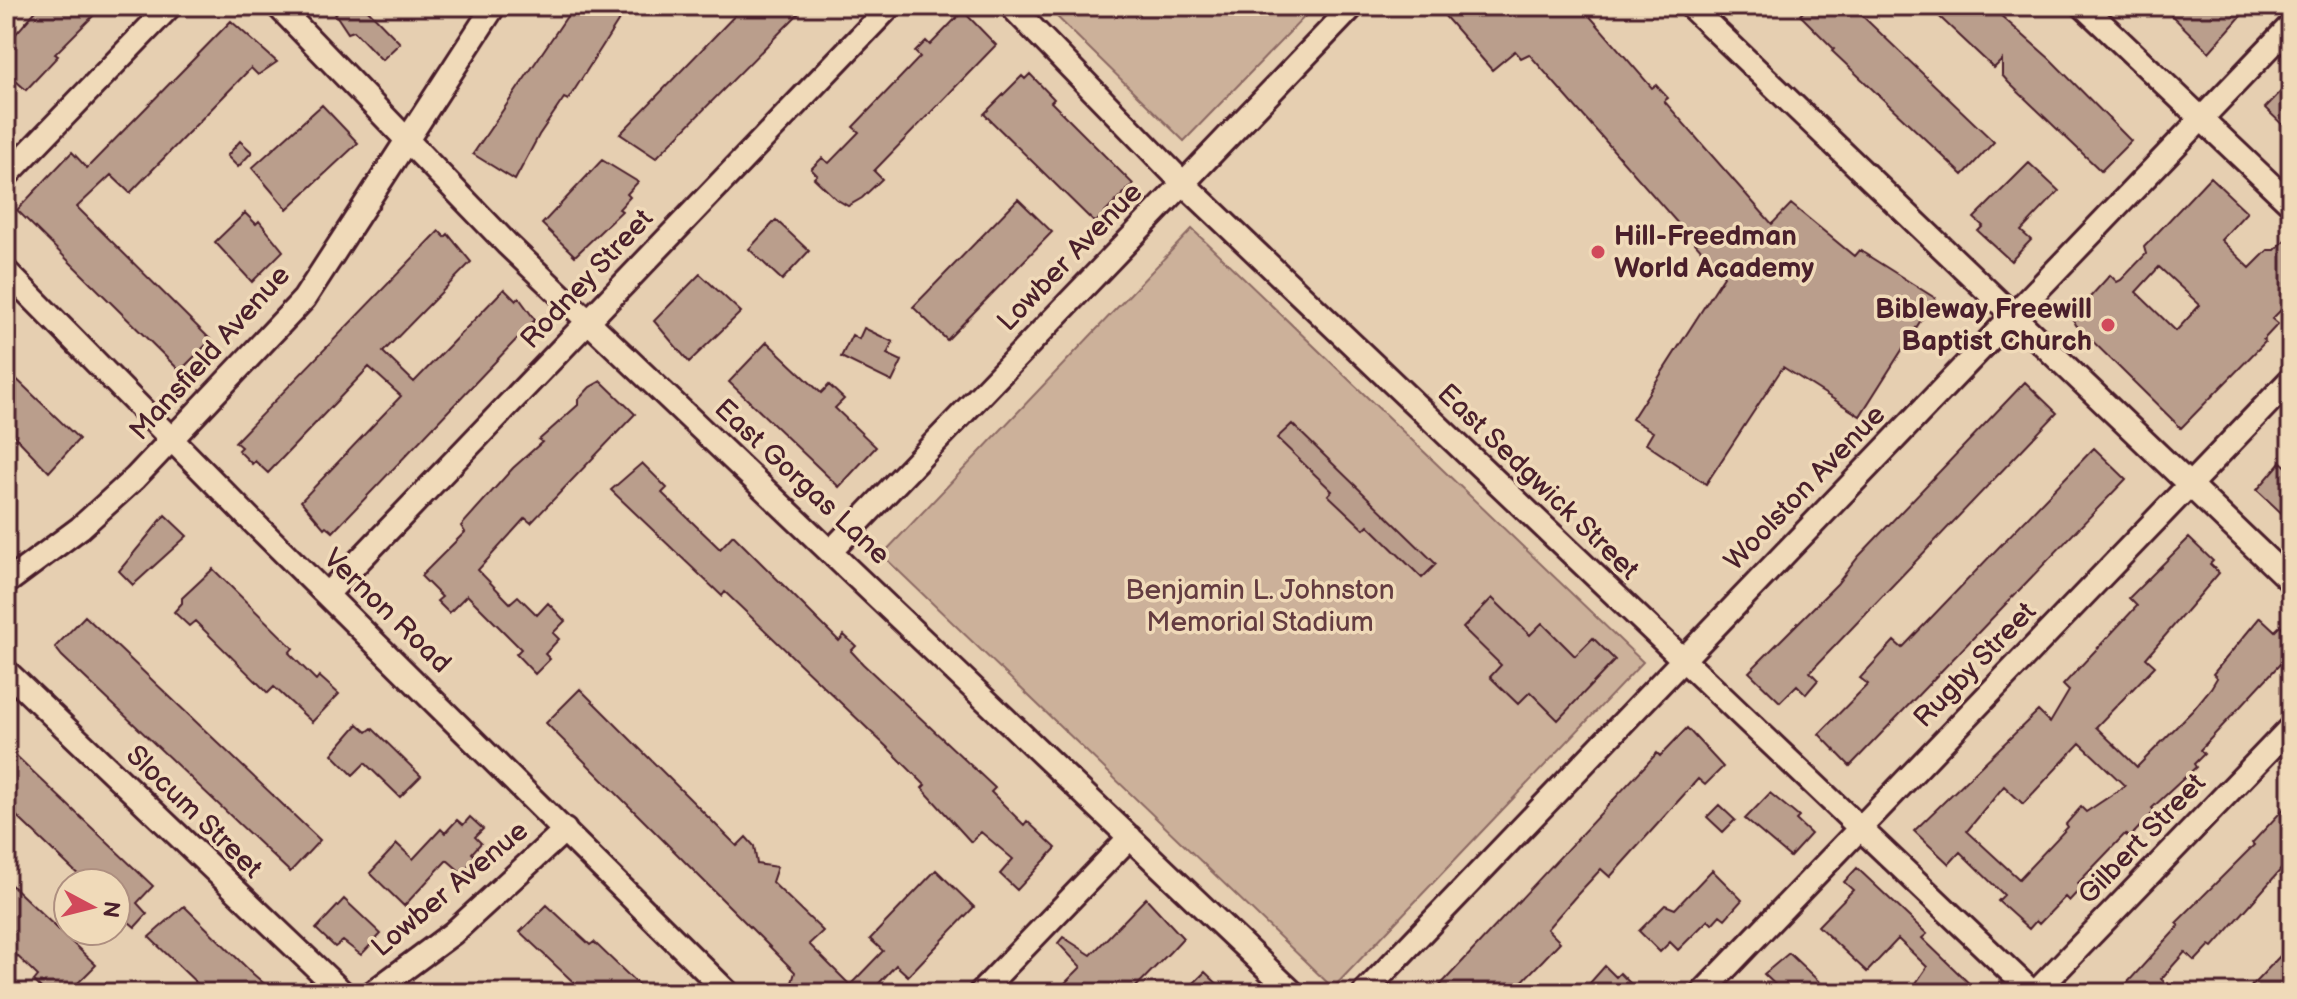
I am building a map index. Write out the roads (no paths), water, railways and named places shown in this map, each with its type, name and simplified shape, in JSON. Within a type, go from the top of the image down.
[{"type":"street","points":[[6,176],[170,6]]},
{"type":"street","name":"East Gorgas Lane","points":[[278,6],[407,143],[1293,993]]},
{"type":"street","name":"Mansfield Avenue","points":[[6,583],[80,528],[173,440],[304,299],[494,6]]},
{"type":"street","name":"Rodney Street","points":[[327,594],[890,6]]},
{"type":"street","name":"East Sedgwick Street","points":[[1011,6],[1182,182],[2034,993]]},
{"type":"street","name":"Lowber Avenue","points":[[832,550],[1353,6]]},
{"type":"street","points":[[1690,6],[2291,582]]},
{"type":"street","points":[[2083,6],[2291,204]]},
{"type":"street","name":"Woolston Avenue","points":[[1364,993],[2291,25]]},
{"type":"street","name":"Vernon Road","points":[[6,271],[728,993]]},
{"type":"street","name":"Rugby Street","points":[[1702,993],[2291,379]]},
{"type":"street","name":"Slocum Street","points":[[6,671],[343,993]]},
{"type":"street","name":"Gilbert Street","points":[[2034,993],[2291,727]]},
{"type":"street","name":"Lowber Avenue","points":[[372,993],[453,933],[565,830]]},
{"type":"street","points":[[980,993],[1130,837]]},
{"type":"place","name":"Hill-Freedman World Academy","points":[[1598,252]]},
{"type":"place","name":"Bibleway Freewill Baptist Church","points":[[2108,325]]},
{"type":"park label","name":"Benjamin L. Johnston Memorial Stadium","points":[[1260,606]]}]
